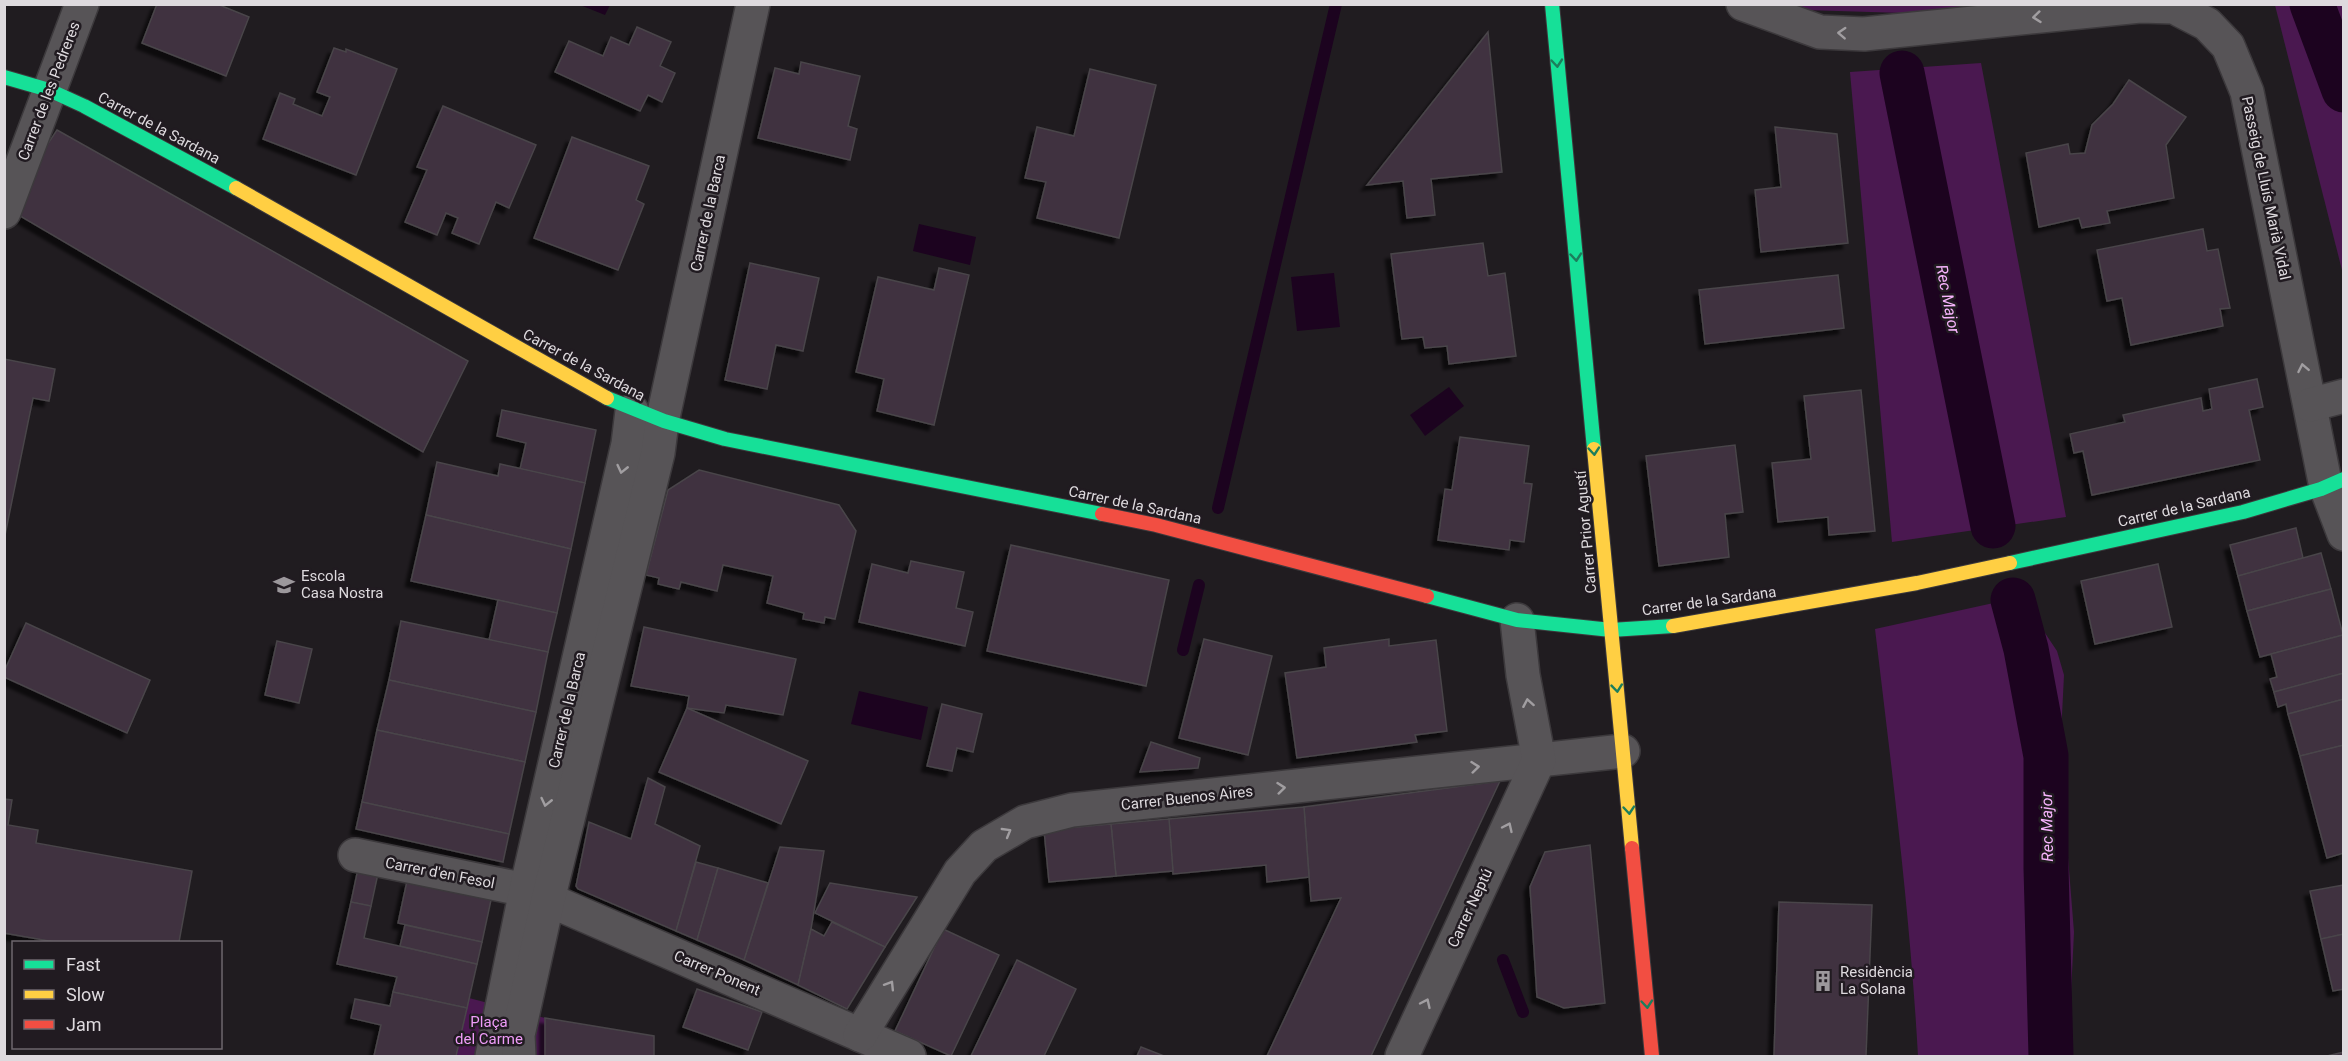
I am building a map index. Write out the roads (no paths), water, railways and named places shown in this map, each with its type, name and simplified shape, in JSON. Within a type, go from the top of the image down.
[{"type":"street","name":"Carrer de les Pedreres","points":[[4,212],[82,4]]},
{"type":"street","name":"Carrer de la Barca","points":[[537,895],[658,453],[647,417],[753,4]]},
{"type":"street","name":"Carrer Prior Agustí","points":[[1551,4],[1652,1056]]},
{"type":"street","name":"Passeig de Lluís Marià Vidal","points":[[1743,4],[1820,32],[1864,34],[2140,6],[2174,8],[2207,24],[2228,46],[2247,92],[2310,405],[2335,483],[2343,534]]},
{"type":"street","name":"Carrer de la Sardana","points":[[4,77],[49,90],[84,106],[213,175],[647,417],[725,439],[1156,525],[1517,620],[1611,630],[1658,628],[1697,622],[1917,583],[2243,512],[2335,483]]},
{"type":"street","points":[[2310,405],[2343,396]]},
{"type":"street","points":[[1517,620],[1523,675],[1539,760]]},
{"type":"street","name":"Carrer Buenos Aires","points":[[860,1035],[960,872],[984,846],[1026,822],[1072,810],[1623,752]]},
{"type":"street","name":"Carrer Neptú","points":[[1402,1056],[1539,760]]},
{"type":"street","name":"Carrer d'en Fesol","points":[[355,855],[537,895]]},
{"type":"street","points":[[492,1056],[503,1008],[537,895]]},
{"type":"street","points":[[519,1056],[518,1035],[537,895]]},
{"type":"street","name":"Carrer Ponent","points":[[537,895],[909,1056]]},
{"type":"waterway","points":[[1218,508],[1336,4]]},
{"type":"waterway","points":[[2312,4],[2344,90]]},
{"type":"waterway","name":"Rec Major","points":[[1902,73],[1993,526]]},
{"type":"waterway","points":[[1183,650],[1199,585]]},
{"type":"waterway","name":"Rec Major","points":[[2013,600],[2026,649],[2046,756],[2046,868],[2051,1056]]},
{"type":"waterway","points":[[1503,960],[1523,1012]]},
{"type":"place","name":"Escola Casa Nostra","points":[[284,585]]},
{"type":"place","name":"Residència La Solana","points":[[1823,981]]},
{"type":"park label","name":"Plaça del Carme","points":[[489,1030]]}]
